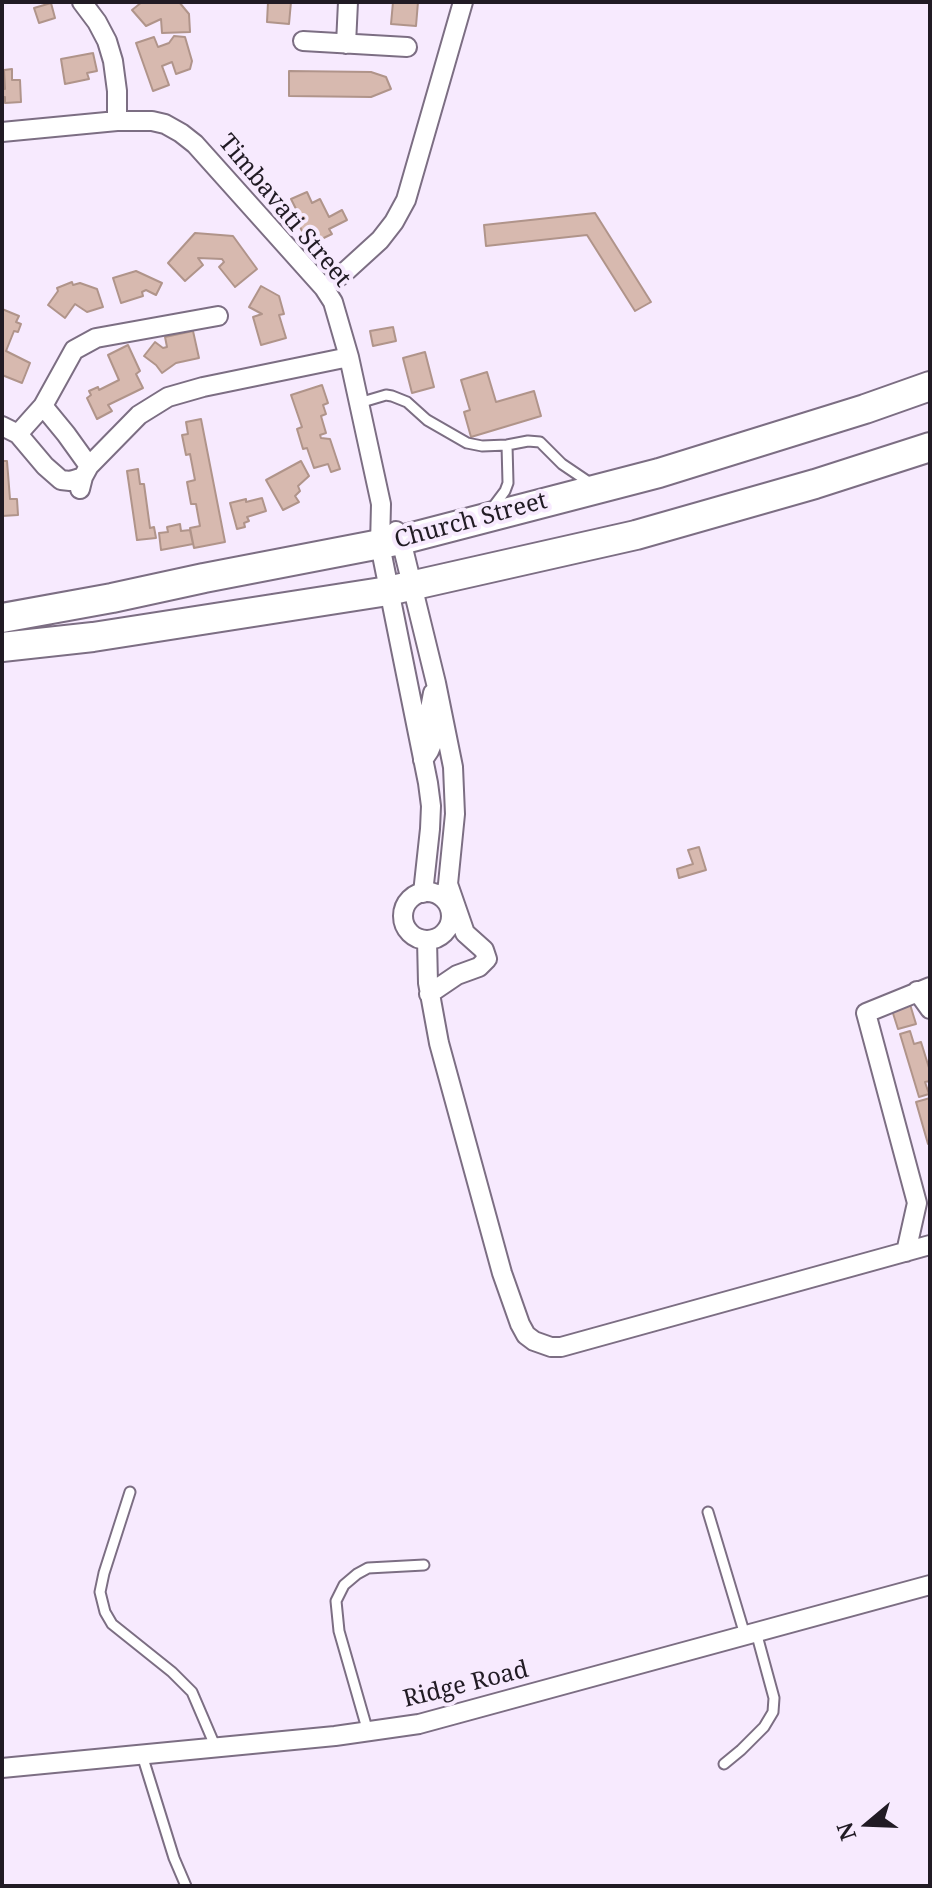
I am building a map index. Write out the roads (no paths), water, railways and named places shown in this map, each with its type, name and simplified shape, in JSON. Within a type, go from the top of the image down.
[{"type":"main road","name":"Church Street","points":[[2,618],[390,543],[659,473],[930,386]]},
{"type":"main road","name":"Church Street","points":[[2,647],[93,637],[400,589],[636,535],[815,484],[930,447]]},
{"type":"street","points":[[82,2],[107,41],[115,76],[117,121]]},
{"type":"street","points":[[346,44],[348,2]]},
{"type":"street","points":[[324,288],[380,240],[406,200],[463,2]]},
{"type":"street","points":[[303,41],[407,47]]},
{"type":"street","name":"Timbavati Street","points":[[2,132],[117,121],[165,124],[195,144],[324,288],[333,302],[349,357],[400,589]]},
{"type":"street","points":[[218,316],[96,338],[74,350],[43,406],[10,430],[61,480],[70,481],[84,477],[139,415],[168,397],[349,357]]},
{"type":"street","points":[[43,406],[66,434],[84,477]]},
{"type":"street","points":[[400,589],[436,683],[447,731],[455,790],[446,892],[450,914],[447,929],[435,939],[427,940],[407,930],[403,915],[409,900],[423,893],[446,892]]},
{"type":"street","points":[[400,589],[431,806],[423,893]]},
{"type":"street","points":[[423,760],[433,744],[430,709],[436,683]]},
{"type":"street","points":[[429,994],[457,975],[479,967],[487,959],[484,950],[465,933],[446,892]]},
{"type":"street","points":[[427,940],[429,994],[439,1043],[502,1273],[520,1324],[534,1341],[561,1347],[930,1245]]},
{"type":"street","points":[[906,1252],[917,1203],[866,1013],[924,989],[930,1009]]},
{"type":"street","name":"Ridge Road","points":[[2,1768],[368,1732],[419,1724],[930,1585]]},
{"type":"lane","points":[[359,403],[392,396],[407,402],[427,420],[467,443],[482,446],[540,442],[562,464],[599,489]]},
{"type":"lane","points":[[486,517],[508,483],[507,445]]},
{"type":"lane","points":[[130,1492],[100,1592],[105,1612],[112,1624],[192,1692],[216,1748]]},
{"type":"lane","points":[[708,1512],[774,1698],[773,1712],[764,1727],[724,1764]]},
{"type":"lane","points":[[368,1732],[339,1631],[336,1601],[344,1585],[368,1568],[424,1565]]},
{"type":"lane","points":[[142,1755],[174,1858],[186,1886]]}]
